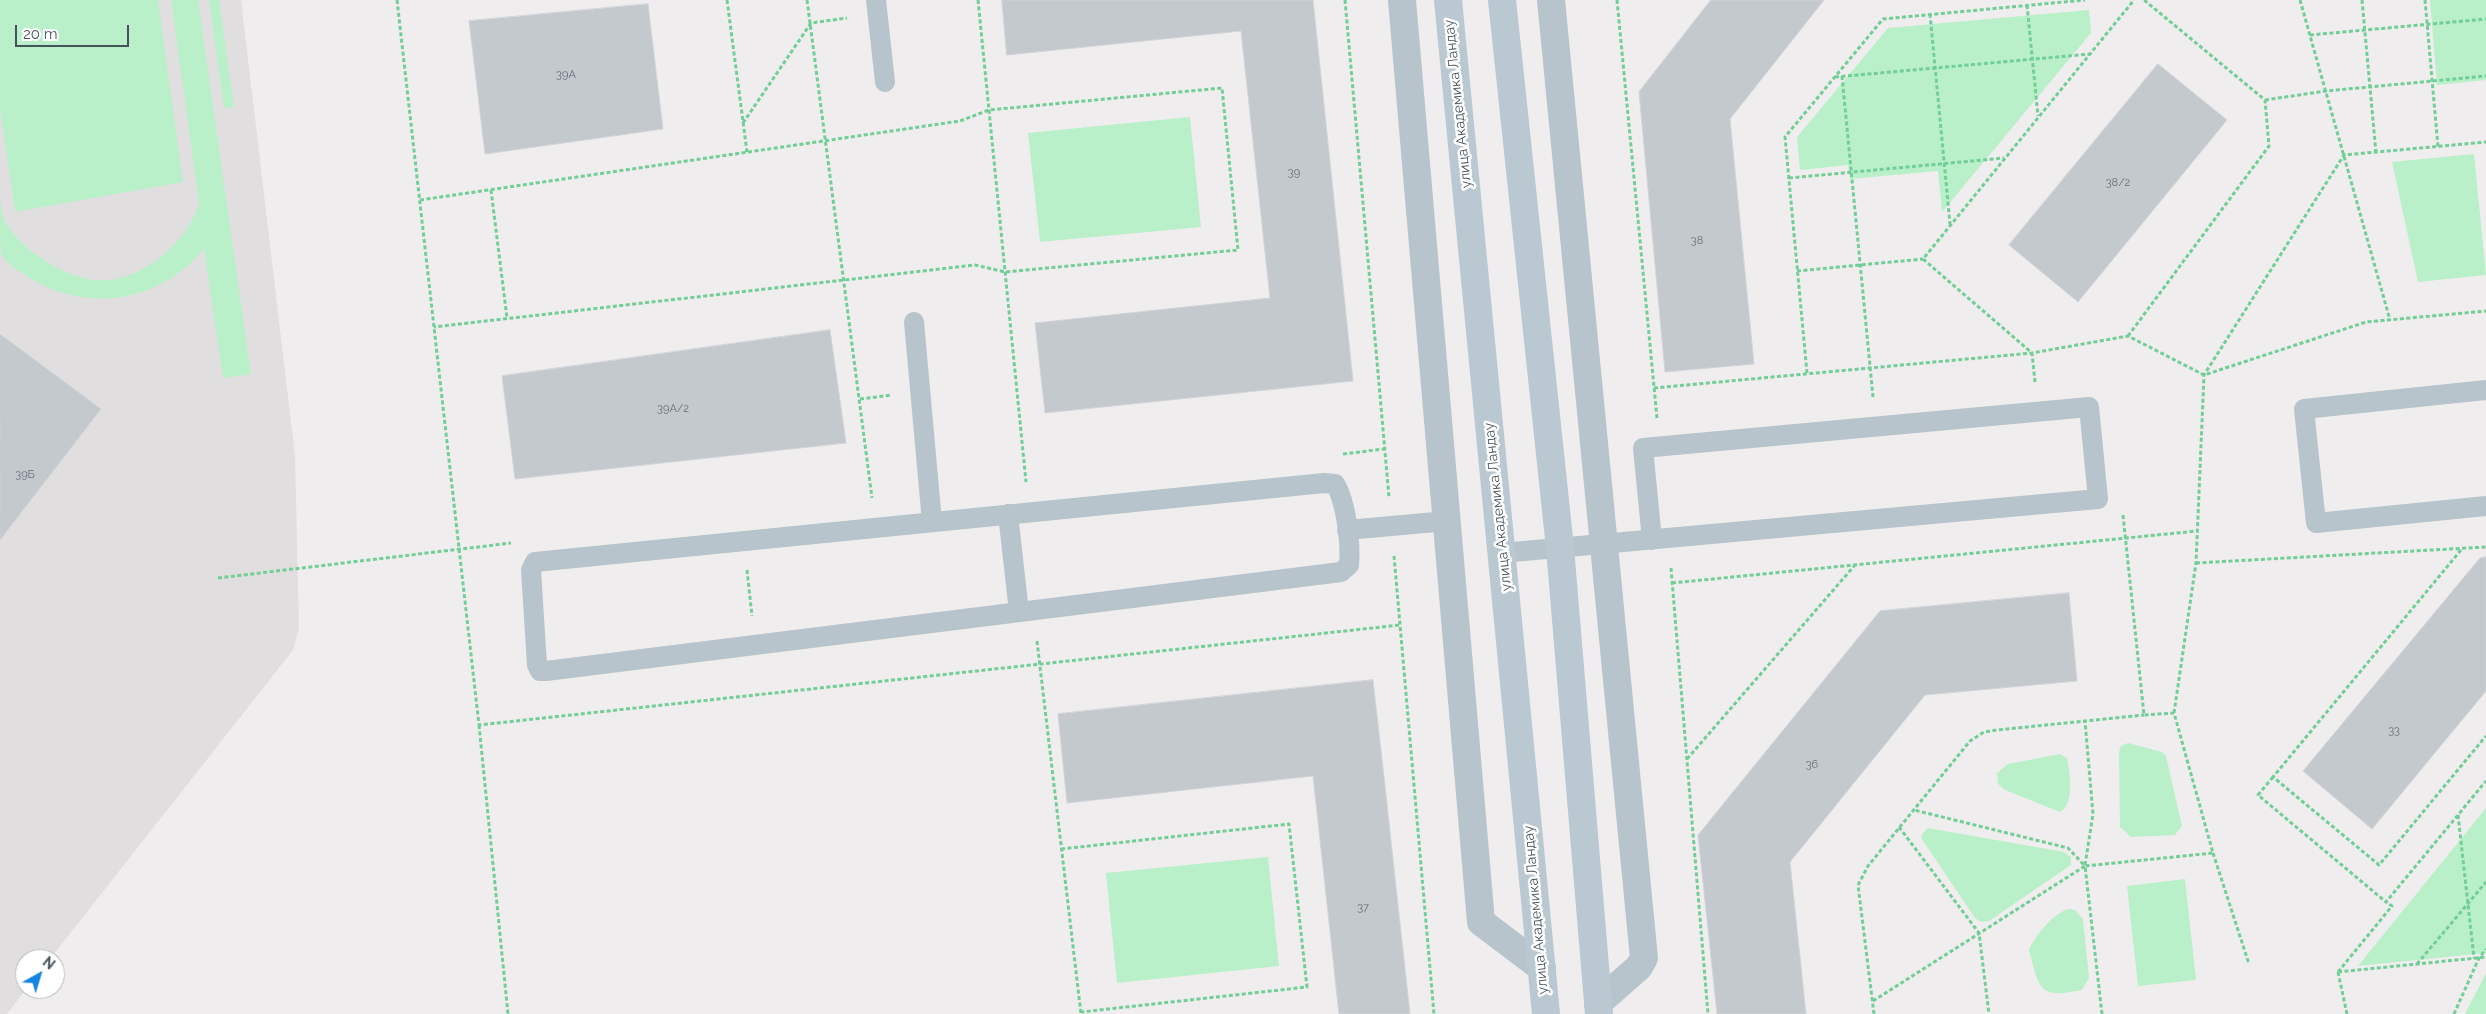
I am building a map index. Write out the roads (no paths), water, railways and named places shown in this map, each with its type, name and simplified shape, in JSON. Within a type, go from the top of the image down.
[{"type":"street","points":[[1402,0],[1481,922],[1542,968]]},
{"type":"street","name":"улица Академика Ландау","points":[[1448,0],[1546,1014]]},
{"type":"street","points":[[1502,0],[1560,548],[1599,1008]]},
{"type":"street","points":[[1551,0],[1606,544],[1644,958],[1638,967],[1599,1008]]},
{"type":"lane","points":[[876,7],[885,82]]},
{"type":"lane","points":[[914,322],[932,522]]},
{"type":"lane","points":[[2486,390],[2304,409],[2316,524],[2486,506]]},
{"type":"lane","points":[[1502,553],[1606,544],[2098,499],[2089,407],[1643,448],[1660,539]]},
{"type":"lane","points":[[1324,483],[1335,484],[1341,493],[1350,553],[1349,565],[1341,572],[546,671],[540,671],[537,665],[530,570],[535,562],[1008,514],[1324,483]]},
{"type":"lane","points":[[1008,514],[1026,611]]},
{"type":"lane","points":[[1347,530],[1447,522]]}]
